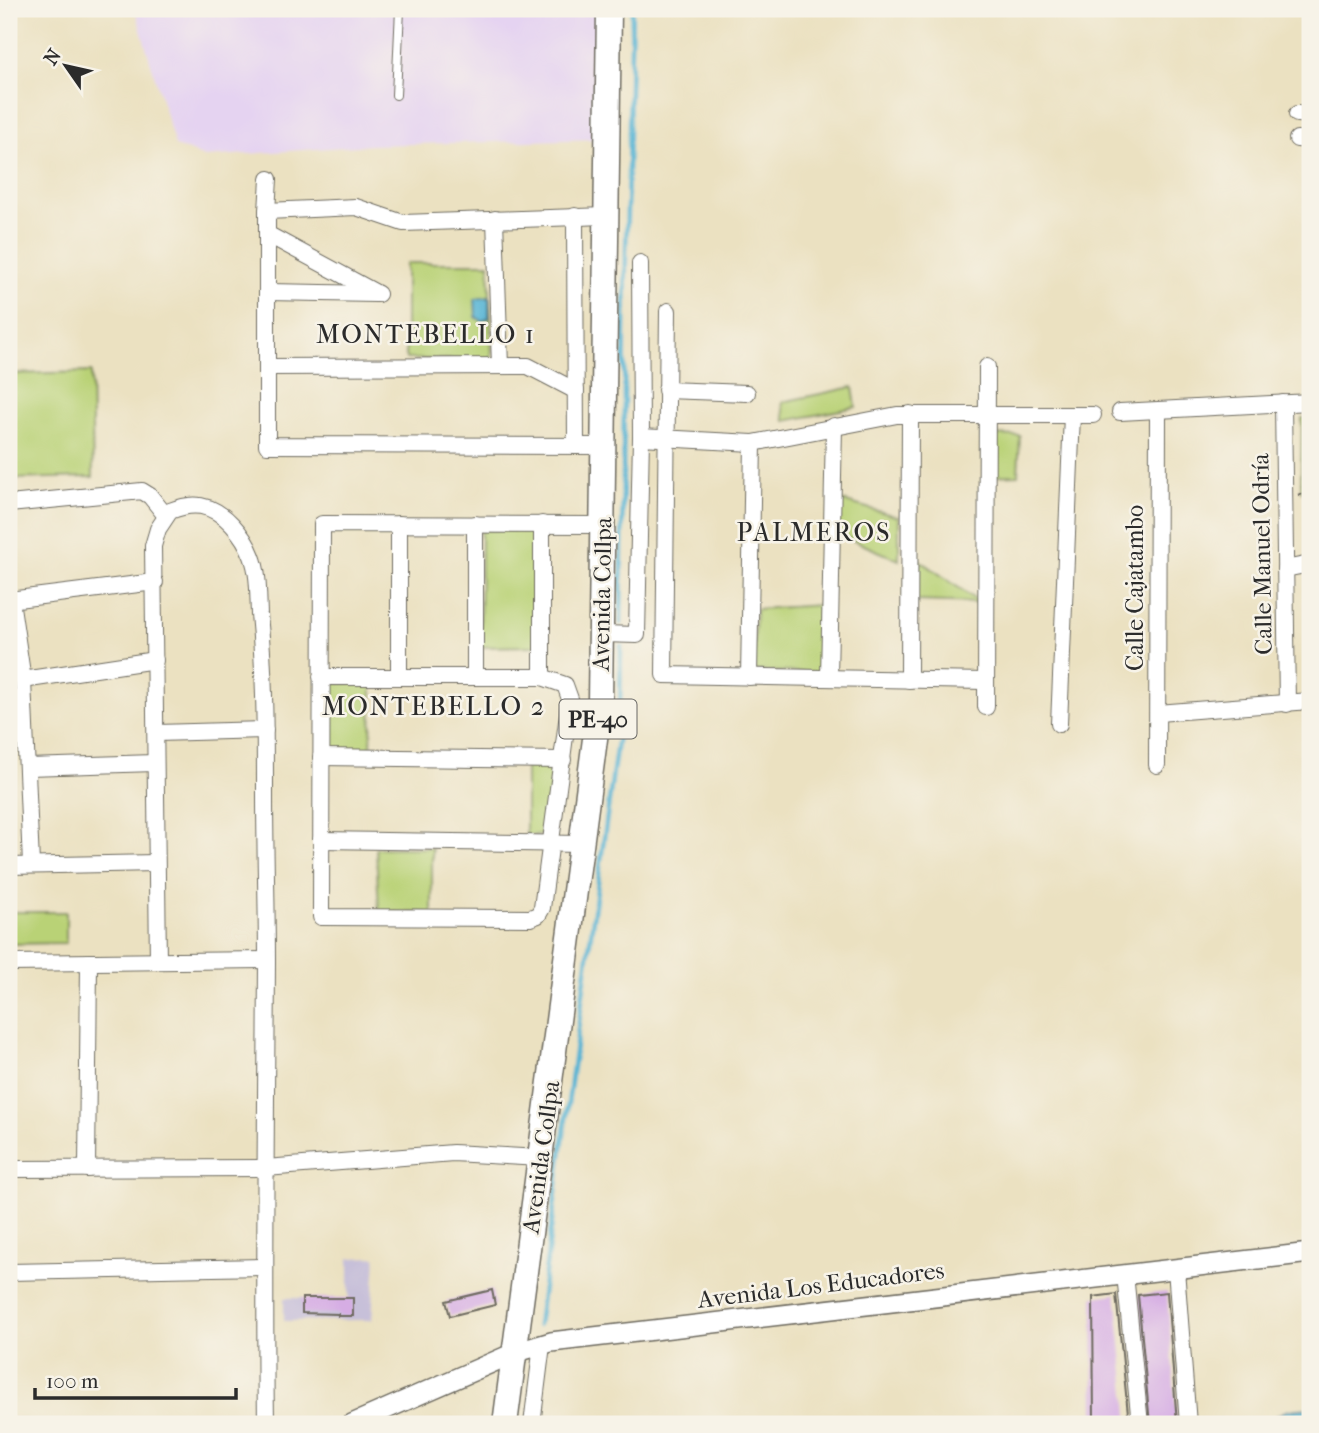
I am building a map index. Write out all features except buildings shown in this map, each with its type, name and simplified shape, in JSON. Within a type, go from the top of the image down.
[{"type":"main road","name":"Avenida Collpa","points":[[505,1424],[600,701],[610,9]]},
{"type":"street","points":[[269,179],[267,445],[605,446]]},
{"type":"street","points":[[267,212],[356,208],[403,223],[606,216]]},
{"type":"street","points":[[575,216],[576,446]]},
{"type":"street","points":[[495,219],[500,366]]},
{"type":"street","points":[[267,234],[378,294],[267,292]]},
{"type":"street","points":[[602,634],[637,635],[642,437],[640,263]]},
{"type":"street","points":[[668,311],[664,675],[985,681]]},
{"type":"street","points":[[267,368],[528,366],[576,391]]},
{"type":"street","points":[[986,707],[987,367]]},
{"type":"street","points":[[666,390],[747,393]]},
{"type":"street","points":[[1119,412],[1310,402]]},
{"type":"street","name":"Calle Manuel Odría","points":[[1283,403],[1287,704]]},
{"type":"street","name":"Calle Cajatambo","points":[[1157,765],[1158,411]]},
{"type":"street","points":[[909,680],[910,414]]},
{"type":"street","points":[[1059,724],[1072,415]]},
{"type":"street","points":[[642,437],[752,443],[882,416],[1093,415]]},
{"type":"street","points":[[829,678],[834,426]]},
{"type":"street","points":[[748,677],[752,443]]},
{"type":"street","points":[[9,504],[142,491],[150,496],[166,516]]},
{"type":"street","points":[[158,961],[153,546],[158,529],[170,510],[185,506],[208,508],[231,524],[247,545],[256,568],[265,730],[266,1424]]},
{"type":"street","points":[[321,677],[542,677],[565,685],[570,699],[563,760],[542,908],[538,915],[530,918],[321,917],[321,677],[322,524],[604,525]]},
{"type":"street","points":[[399,524],[399,677]]},
{"type":"street","points":[[475,524],[475,677]]},
{"type":"street","points":[[542,524],[542,677]]},
{"type":"street","points":[[1285,569],[1310,564]]},
{"type":"street","points":[[31,864],[23,680],[10,600],[155,582]]},
{"type":"street","points":[[23,680],[155,660]]},
{"type":"street","points":[[1158,713],[1310,701]]},
{"type":"street","points":[[157,733],[265,730]]},
{"type":"street","points":[[321,758],[563,760]]},
{"type":"street","points":[[28,767],[155,763]]},
{"type":"street","points":[[321,840],[582,844]]},
{"type":"street","points":[[9,866],[156,863]]},
{"type":"street","points":[[9,963],[267,960]]},
{"type":"street","points":[[87,1169],[89,962]]},
{"type":"street","points":[[9,1169],[266,1168],[453,1153],[540,1158]]},
{"type":"street","name":"Avenida Los Educadores","points":[[352,1424],[514,1353],[564,1340],[1310,1253]]},
{"type":"street","points":[[9,1272],[264,1267]]},
{"type":"street","points":[[1176,1269],[1188,1424]]},
{"type":"street","points":[[1125,1274],[1140,1424]]},
{"type":"street","points":[[532,1424],[542,1345]]},
{"type":"lane","points":[[396,95],[400,9]]},
{"type":"shaded area","points":[[135,9],[605,9],[601,139],[372,145],[205,157],[175,146]]},
{"type":"shaded area","points":[[376,1257],[372,1320],[284,1321],[284,1298],[349,1298],[349,1258]]},
{"type":"green space","points":[[406,263],[489,263],[492,360],[406,359]]},
{"type":"green space","points":[[91,372],[93,477],[9,479],[9,374]]},
{"type":"green space","points":[[853,387],[856,407],[785,421],[782,402]]},
{"type":"green space","points":[[1302,418],[1310,418],[1310,490],[1301,491]]},
{"type":"green space","points":[[986,435],[1020,436],[1018,475],[986,476]]},
{"type":"green space","points":[[839,500],[899,517],[899,560],[838,534]]},
{"type":"green space","points":[[481,530],[536,530],[536,646],[480,647]]},
{"type":"green space","points":[[914,556],[980,603],[914,601]]},
{"type":"green space","points":[[821,605],[821,673],[753,671],[756,609]]},
{"type":"green space","points":[[330,683],[372,683],[371,753],[328,753]]},
{"type":"green space","points":[[526,767],[555,767],[546,835],[526,835]]},
{"type":"green space","points":[[376,848],[432,848],[432,913],[379,912]]},
{"type":"green space","points":[[10,912],[66,912],[66,943],[10,944]]},
{"type":"water","points":[[489,297],[489,318],[482,321],[476,317],[475,299]]},
{"type":"water","points":[[1310,1408],[1310,1424],[1272,1424],[1283,1412]]},
{"type":"waterway","points":[[621,623],[632,9]]},
{"type":"waterway","points":[[538,1325],[620,720],[621,646]]},
{"type":"district","name":"MONTEBELLO 1","points":[[426,334]]},
{"type":"district","name":"PALMEROS","points":[[814,532]]},
{"type":"district","name":"MONTEBELLO 2","points":[[434,706]]}]
